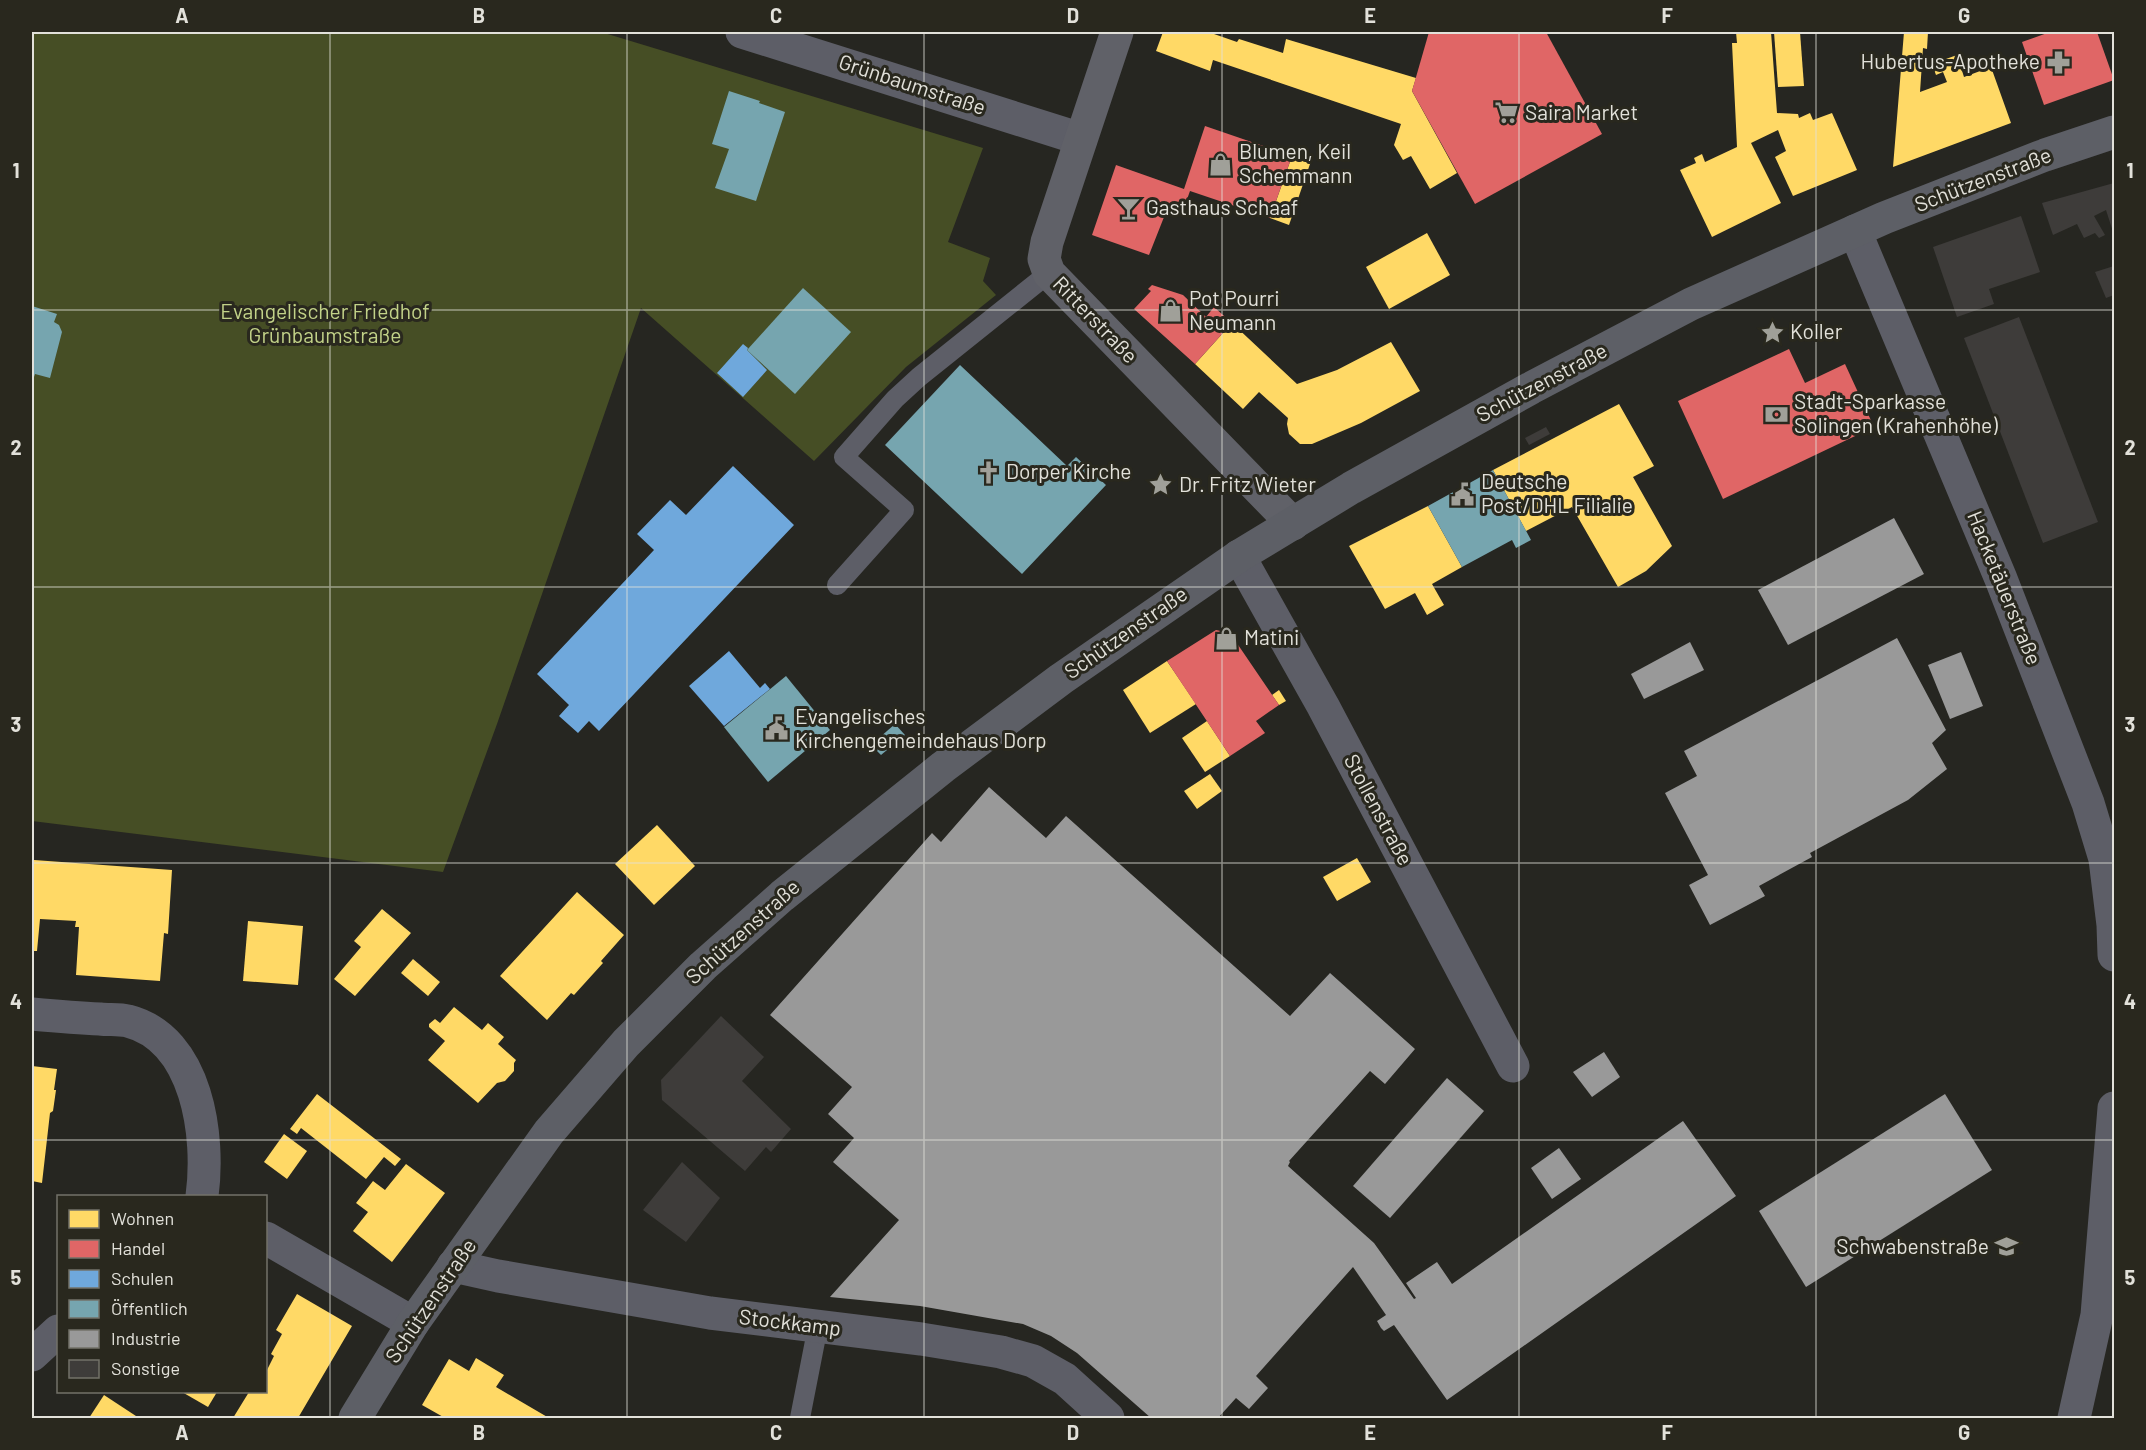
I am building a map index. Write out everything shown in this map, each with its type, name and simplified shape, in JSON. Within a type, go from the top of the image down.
[{"type":"main road","name":"Ritterstraße","points":[[1118,32],[1047,242],[1044,260],[1049,273],[1293,524]]},
{"type":"main road","name":"Schützenstraße","points":[[355,1419],[413,1323],[549,1132],[626,1043],[703,966],[810,873],[943,767],[1061,679],[1239,556],[1351,488],[1512,398],[1671,315],[1884,218],[2115,132]]},
{"type":"street","name":"Grünbaumstraße","points":[[742,32],[1081,139]]},
{"type":"street","name":"Hacketäuerstraße","points":[[1855,231],[2001,579],[2088,803],[2105,859],[2115,955]]},
{"type":"street","name":"Stollenstraße","points":[[1239,556],[1327,714],[1513,1066]]},
{"type":"street","points":[[32,1014],[128,1021],[159,1038],[170,1049],[179,1059],[188,1077],[200,1115],[205,1166],[202,1195]]},
{"type":"street","points":[[2074,1419],[2097,1315],[2115,1108]]},
{"type":"street","points":[[267,1239],[413,1323]]},
{"type":"street","name":"Stockkamp","points":[[453,1266],[710,1313],[933,1341],[1001,1352],[1033,1361],[1065,1379],[1108,1419]]},
{"type":"street","points":[[32,1355],[57,1332]]},
{"type":"lane","points":[[837,585],[904,510],[844,457],[895,399],[1049,273]]},
{"type":"lane","points":[[800,1419],[818,1326]]},
{"type":"green space","name":"Evangelischer Friedhof Grünbaumstraße","points":[[32,32],[601,32],[983,148],[948,242],[990,258],[983,281],[996,295],[906,367],[814,461],[641,308],[497,724],[443,872],[32,821]]},
{"type":"building: Wohnen","points":[[1163,32],[1215,32],[1214,34],[1237,42],[1239,39],[1283,53],[1286,39],[1416,78],[1412,91],[1457,173],[1430,189],[1411,156],[1403,160],[1394,145],[1401,124],[1213,60],[1210,71],[1156,51]]},
{"type":"building: Wohnen","points":[[1736,32],[1771,32],[1777,113],[1798,114],[1799,118],[1810,113],[1813,120],[1832,113],[1857,170],[1793,196],[1775,157],[1786,151],[1778,130],[1751,143],[1781,203],[1712,237],[1680,170],[1696,163],[1694,158],[1702,154],[1705,162],[1737,147],[1732,43],[1737,43]]},
{"type":"building: Wohnen","points":[[1774,32],[1800,32],[1804,86],[1778,87]]},
{"type":"building: Wohnen","points":[[1904,32],[1928,32],[1927,49],[1923,48],[1920,92],[1947,82],[1943,72],[1936,75],[1932,64],[1957,55],[1964,77],[1991,67],[2011,123],[1893,167]]},
{"type":"building: Wohnen","points":[[1292,156],[1311,161],[1289,225],[1270,218]]},
{"type":"building: Wohnen","points":[[1427,233],[1450,275],[1389,309],[1366,267]]},
{"type":"building: Wohnen","points":[[1232,323],[1297,384],[1337,370],[1391,342],[1420,391],[1361,423],[1312,444],[1300,444],[1289,434],[1288,418],[1259,392],[1243,409],[1195,364]]},
{"type":"building: Wohnen","points":[[1619,404],[1654,466],[1633,477],[1672,546],[1646,571],[1618,587],[1572,507],[1526,531],[1493,470]]},
{"type":"building: Wohnen","points":[[1428,506],[1462,567],[1432,584],[1444,605],[1427,615],[1415,593],[1385,609],[1349,546]]},
{"type":"building: Wohnen","points":[[1167,661],[1196,704],[1150,733],[1123,690]]},
{"type":"building: Wohnen","points":[[1279,690],[1286,701],[1279,705],[1272,695]]},
{"type":"building: Wohnen","points":[[1207,721],[1230,756],[1205,772],[1182,738]]},
{"type":"building: Wohnen","points":[[1210,774],[1222,791],[1197,809],[1184,791]]},
{"type":"building: Wohnen","points":[[657,825],[695,866],[654,905],[615,864]]},
{"type":"building: Wohnen","points":[[1357,858],[1371,882],[1337,901],[1323,877]]},
{"type":"building: Wohnen","points":[[34,860],[172,870],[168,934],[164,933],[160,981],[76,975],[79,927],[75,927],[76,921],[40,919],[37,951],[32,951]]},
{"type":"building: Wohnen","points":[[577,892],[624,935],[601,961],[603,963],[574,995],[571,993],[547,1020],[500,976]]},
{"type":"building: Wohnen","points":[[382,909],[411,933],[355,996],[334,979],[361,947],[354,941]]},
{"type":"building: Wohnen","points":[[248,921],[303,926],[298,985],[243,981]]},
{"type":"building: Wohnen","points":[[413,959],[440,982],[428,996],[401,973]]},
{"type":"building: Wohnen","points":[[454,1007],[482,1030],[488,1023],[504,1037],[498,1044],[516,1060],[514,1071],[505,1081],[497,1083],[478,1103],[428,1060],[445,1041],[429,1027],[429,1024],[435,1019],[440,1023]]},
{"type":"building: Wohnen","points":[[32,1066],[57,1069],[42,1183],[32,1181]]},
{"type":"building: Wohnen","points":[[317,1094],[401,1159],[395,1166],[384,1157],[366,1179],[301,1128],[297,1134],[290,1129]]},
{"type":"building: Wohnen","points":[[284,1134],[307,1151],[287,1179],[264,1162]]},
{"type":"building: Wohnen","points":[[406,1164],[445,1193],[392,1262],[353,1231],[368,1212],[356,1203],[373,1181],[385,1190]]},
{"type":"building: Wohnen","points":[[297,1294],[352,1326],[298,1418],[233,1418],[248,1393],[267,1393],[267,1370],[274,1356],[271,1354],[282,1334],[276,1330]]},
{"type":"building: Wohnen","points":[[476,1358],[504,1375],[496,1387],[549,1418],[445,1418],[422,1405],[449,1359],[469,1371]]},
{"type":"building: Wohnen","points":[[184,1393],[216,1393],[208,1407]]},
{"type":"building: Wohnen","points":[[104,1395],[139,1418],[89,1418]]},
{"type":"building: Handel","name":"Saira Market","points":[[1429,32],[1546,32],[1602,134],[1475,204],[1412,91]]},
{"type":"building: Handel","points":[[2050,32],[2097,32],[2114,80],[2044,105],[2022,42]]},
{"type":"building: Handel","points":[[1205,126],[1292,156],[1270,218],[1190,191],[1185,205],[1178,202],[1173,215],[1166,212],[1149,255],[1092,235],[1116,165],[1184,189]]},
{"type":"building: Handel","points":[[1152,285],[1183,295],[1206,317],[1214,307],[1232,323],[1195,364],[1134,309],[1151,291],[1148,289]]},
{"type":"building: Handel","name":"Stadt-Sparkasse Solingen (Krahenhöhe)","points":[[1789,349],[1805,383],[1845,364],[1874,427],[1723,499],[1678,401]]},
{"type":"building: Handel","points":[[1216,630],[1230,633],[1279,705],[1256,721],[1265,733],[1230,756],[1167,661]]},
{"type":"building: Schulen","points":[[743,344],[767,370],[743,397],[717,373]]},
{"type":"building: Schulen","points":[[733,466],[794,525],[599,731],[589,721],[578,733],[559,716],[569,705],[537,674],[654,550],[637,534],[670,500],[686,515]]},
{"type":"building: Schulen","points":[[729,651],[760,688],[765,683],[770,689],[724,726],[689,686]]},
{"type":"building: Öffentlich","points":[[729,91],[785,112],[756,201],[715,188],[729,149],[712,144]]},
{"type":"building: Öffentlich","points":[[803,288],[851,332],[795,394],[747,350]]},
{"type":"building: Öffentlich","points":[[32,306],[57,314],[54,322],[59,325],[62,332],[50,378],[35,374],[32,383]]},
{"type":"building: Öffentlich","name":"Dorper Kirche","points":[[960,365],[1067,466],[1076,457],[1106,485],[1022,574],[885,445]]},
{"type":"building: Öffentlich","points":[[1493,470],[1531,540],[1516,548],[1512,540],[1462,567],[1428,506]]},
{"type":"building: Öffentlich","name":"Evangelisches Kirchengemeindehaus Dorp","points":[[786,676],[830,730],[768,782],[724,727]]},
{"type":"building: Öffentlich","points":[[895,724],[905,735],[881,755],[871,745]]},
{"type":"building: Industrie","points":[[1894,518],[1924,574],[1788,645],[1758,590]]},
{"type":"building: Industrie","points":[[1897,638],[1946,730],[1932,743],[1947,769],[1908,800],[1810,853],[1812,857],[1759,886],[1765,896],[1710,925],[1689,885],[1708,875],[1665,793],[1697,776],[1684,751]]},
{"type":"building: Industrie","points":[[1690,642],[1704,670],[1644,699],[1631,674]]},
{"type":"building: Industrie","points":[[1961,652],[1983,706],[1950,719],[1928,665]]},
{"type":"building: Industrie","points":[[989,787],[1046,838],[1066,816],[1290,1016],[1330,973],[1415,1049],[1385,1084],[1370,1071],[1289,1161],[1288,1166],[1374,1243],[1414,1299],[1416,1298],[1406,1283],[1437,1262],[1452,1284],[1683,1121],[1736,1196],[1447,1400],[1394,1325],[1384,1331],[1381,1328],[1377,1321],[1386,1315],[1353,1267],[1256,1376],[1268,1388],[1249,1409],[1236,1398],[1218,1418],[1151,1418],[1077,1353],[1051,1336],[1023,1324],[920,1306],[830,1297],[899,1220],[833,1162],[854,1138],[828,1114],[852,1087],[770,1015],[932,833],[941,842]]},
{"type":"building: Industrie","points":[[1604,1052],[1620,1077],[1592,1097],[1573,1072]]},
{"type":"building: Industrie","points":[[1447,1078],[1484,1111],[1390,1218],[1353,1186]]},
{"type":"building: Industrie","points":[[1945,1094],[1992,1170],[1806,1287],[1759,1211]]},
{"type":"building: Industrie","points":[[1559,1148],[1581,1179],[1552,1199],[1531,1168]]},
{"type":"building: Sonstige","points":[[2114,183],[2114,235],[2106,210],[2094,216],[2105,235],[2099,238],[2095,233],[2084,238],[2077,224],[2053,235],[2042,203]]},
{"type":"building: Sonstige","points":[[2021,216],[2040,272],[1989,289],[1994,304],[1957,317],[1933,247]]},
{"type":"building: Sonstige","points":[[2114,266],[2114,295],[2106,298],[2095,272]]},
{"type":"building: Sonstige","points":[[2019,317],[2098,522],[2043,543],[1964,338]]},
{"type":"building: Sonstige","points":[[1546,427],[1550,434],[1529,445],[1525,438]]},
{"type":"building: Sonstige","points":[[721,1016],[764,1057],[742,1081],[791,1129],[771,1152],[766,1147],[745,1171],[662,1100],[661,1080]]},
{"type":"building: Sonstige","points":[[682,1162],[720,1198],[686,1242],[643,1210]]},
{"type":"place","name":"Hubertus-Apotheke","points":[[2058,62]]},
{"type":"place","name":"Saira Market","points":[[1507,113]]},
{"type":"place","name":"Blumen, Keil Schemmann","points":[[1221,164]]},
{"type":"place","name":"Gasthaus Schaaf","points":[[1128,208]]},
{"type":"place","name":"Pot Pourri Neumann","points":[[1171,311]]},
{"type":"place","name":"Koller","points":[[1772,332]]},
{"type":"place","name":"Stadt-Sparkasse Solingen (Krahenhöhe)","points":[[1776,414]]},
{"type":"place","name":"Dorper Kirche","points":[[988,472]]},
{"type":"place","name":"Dr. Fritz Wieter","points":[[1161,485]]},
{"type":"place","name":"Deutsche Post/DHL Filialie","points":[[1463,494]]},
{"type":"place","name":"Matini","points":[[1226,638]]},
{"type":"place","name":"Evangelisches Kirchengemeindehaus Dorp","points":[[777,729]]},
{"type":"place","name":"Schwabenstraße","points":[[2007,1247]]}]
